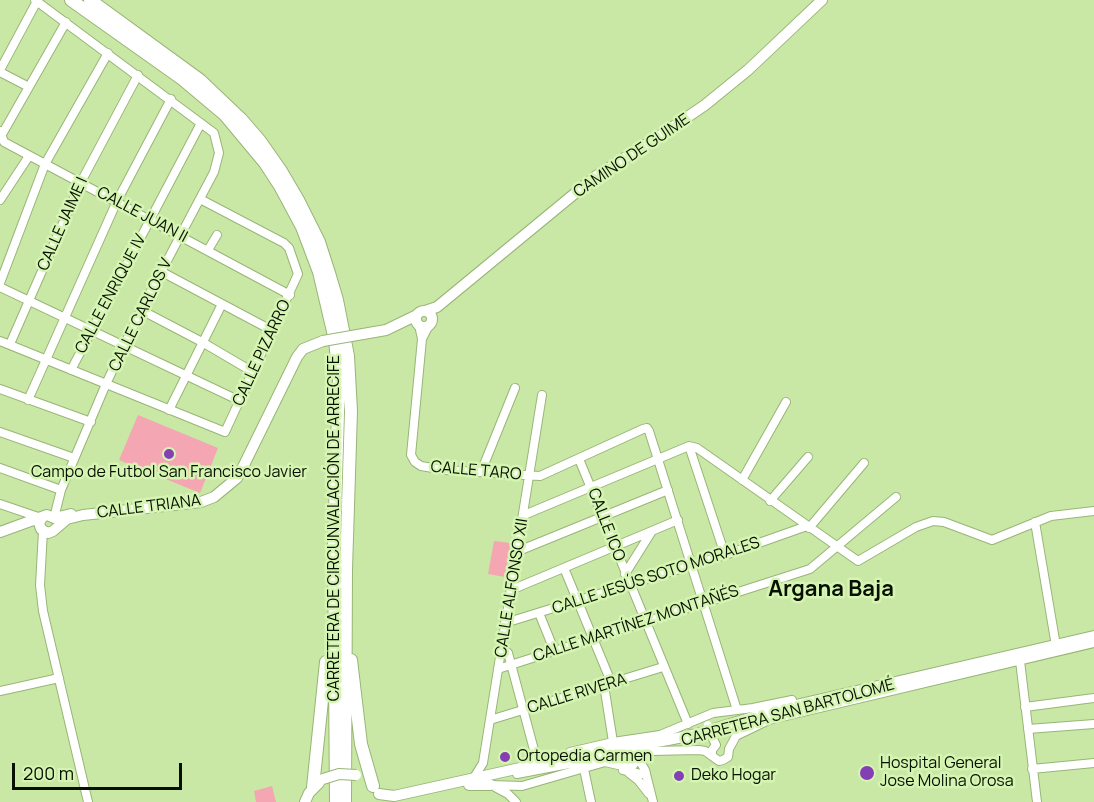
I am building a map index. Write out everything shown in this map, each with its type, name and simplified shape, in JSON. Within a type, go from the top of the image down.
[{"type":"highway","name":"CARRETERA DE CIRCUNVALACIÓN DE ARRECIFE","points":[[71,0],[206,98],[245,139],[280,186],[303,227],[319,272],[336,346],[343,442],[334,545],[336,802]]},
{"type":"highway","name":"CARRETERA DE CIRCUNVALACIÓN DE ARRECIFE","points":[[90,0],[184,68],[226,103],[260,141],[281,171],[319,242],[337,300],[348,356],[351,411],[343,442]]},
{"type":"highway","name":"CARRETERA DE CIRCUNVALACIÓN DE ARRECIFE","points":[[342,462],[346,569],[345,802]]},
{"type":"highway","points":[[313,788],[326,675],[329,573],[334,545]]},
{"type":"highway","points":[[346,569],[352,666],[361,744],[368,772],[378,794]]},
{"type":"main road","name":"CAMINO DE GUIME","points":[[424,320],[596,176],[705,105],[748,70],[822,0]]},
{"type":"main road","name":"CALLE TRIANA","points":[[48,524],[78,514],[201,502],[214,497],[237,478],[303,349],[323,341],[387,330],[406,322],[424,320]]},
{"type":"main road","points":[[5,530],[48,524]]},
{"type":"main road","name":"CARRETERA SAN BARTOLOMÉ","points":[[378,794],[394,796],[473,780],[517,774],[588,756],[669,744],[783,711],[1094,637]]},
{"type":"main road","name":"CARRETERA SAN BARTOLOMÉ","points":[[401,802],[447,790],[498,772],[698,734],[783,708],[1094,637]]},
{"type":"main road","points":[[305,802],[313,788],[323,779],[339,774],[356,776],[378,794]]},
{"type":"main road","points":[[473,780],[490,784]]},
{"type":"street","points":[[29,87],[0,71],[36,1],[201,123]]},
{"type":"street","points":[[1,134],[66,22]]},
{"type":"street","points":[[108,52],[45,164],[0,285],[240,401]]},
{"type":"street","name":"CALLE JAIME I","points":[[10,345],[81,182],[138,75]]},
{"type":"street","points":[[28,400],[117,201],[171,99]]},
{"type":"street","name":"CALLE CARLOS V","points":[[88,802],[43,611],[40,585],[48,524],[106,384],[126,346],[141,310],[214,172],[219,153],[214,133],[201,123]]},
{"type":"street","name":"CALLE ENRIQUE IV","points":[[71,370],[201,123]]},
{"type":"street","name":"CALLE JUAN II","points":[[1,134],[4,142],[29,156],[151,218],[290,294]]},
{"type":"street","points":[[0,200],[29,156]]},
{"type":"street","name":"CALLE PIZARRO","points":[[169,410],[225,432],[298,274],[289,248],[284,243],[200,199]]},
{"type":"street","points":[[208,250],[217,235]]},
{"type":"street","points":[[162,272],[273,331]]},
{"type":"street","points":[[0,340],[169,410],[222,304]]},
{"type":"street","points":[[141,310],[253,372]]},
{"type":"street","name":"CALLE TARO","points":[[424,320],[411,443],[412,459],[421,466],[445,470],[530,476]]},
{"type":"street","points":[[481,472],[515,388]]},
{"type":"street","points":[[0,389],[91,422]]},
{"type":"street","name":"CALLE ALFONSO XII","points":[[473,780],[483,763],[542,395]]},
{"type":"street","points":[[742,480],[786,402]]},
{"type":"street","points":[[530,476],[540,476],[647,428],[737,710]]},
{"type":"street","points":[[0,432],[74,458]]},
{"type":"street","points":[[689,446],[725,555]]},
{"type":"street","points":[[524,514],[689,446],[697,448],[858,561],[916,527],[933,520],[992,540],[1051,516],[1094,511]]},
{"type":"street","points":[[770,501],[808,457]]},
{"type":"street","name":"CALLE ICO","points":[[579,459],[688,724]]},
{"type":"street","points":[[808,527],[864,463]]},
{"type":"street","points":[[0,468],[60,493],[63,507],[78,514]]},
{"type":"street","points":[[516,552],[668,490]]},
{"type":"street","name":"CALLE MARTÍNEZ MONTAÑÉS","points":[[498,669],[810,569],[896,497]]},
{"type":"street","points":[[0,504],[48,524]]},
{"type":"street","points":[[511,590],[678,520]]},
{"type":"street","points":[[1035,522],[1055,640]]},
{"type":"street","name":"CALLE JESÚS SOTO MORALES","points":[[505,623],[808,527]]},
{"type":"street","points":[[626,574],[652,531]]},
{"type":"street","points":[[564,568],[609,677],[604,685],[613,742]]},
{"type":"street","points":[[539,613],[554,650]]},
{"type":"street","name":"CARRETERA SAN BARTOLOMÉ","points":[[498,772],[613,742],[668,732],[706,720],[713,713],[787,702],[1055,640],[1094,637]]},
{"type":"street","name":"CARRETERA SAN BARTOLOMÉ","points":[[729,749],[736,736],[756,725],[789,714],[1020,661],[1094,637]]},
{"type":"street","points":[[501,650],[508,653],[512,664],[537,761]]},
{"type":"street","points":[[1020,661],[1036,799]]},
{"type":"street","points":[[995,667],[1010,666],[1022,684]]},
{"type":"street","name":"CALLE RIVERA","points":[[490,720],[663,667]]},
{"type":"street","points":[[0,691],[59,678]]},
{"type":"street","points":[[1025,707],[1094,698]]},
{"type":"street","points":[[706,720],[714,741],[712,755],[719,761],[728,757],[729,749],[714,741]]},
{"type":"street","points":[[1028,729],[1094,724]]},
{"type":"street","points":[[652,799],[646,771],[647,756],[657,750]]},
{"type":"street","name":"CARRETERA SAN BARTOLOMÉ","points":[[517,774],[657,750],[699,750],[712,755]]},
{"type":"street","points":[[629,770],[637,760],[634,754]]},
{"type":"street","points":[[634,754],[646,771]]},
{"type":"street","points":[[490,784],[522,786],[605,762],[629,770],[646,771]]},
{"type":"street","points":[[1032,769],[1094,763]]},
{"type":"street","points":[[587,768],[591,802]]},
{"type":"street","points":[[629,770],[652,799]]},
{"type":"street","points":[[490,784],[508,794],[516,802]]},
{"type":"shaded area","name":"Campo de Futbol San Francisco Javier","points":[[138,415],[218,448],[200,493],[119,460]]},
{"type":"shaded area","points":[[494,541],[511,543],[505,577],[488,574]]},
{"type":"shaded area","points":[[272,786],[276,802],[256,802],[254,791]]},
{"type":"place","name":"Campo de Futbol San Francisco Javier","points":[[169,454]]},
{"type":"place","name":"Ortopedia Carmen","points":[[505,757]]},
{"type":"place","name":"Hospital General Jose Molina Orosa","points":[[867,773]]},
{"type":"place","name":"Deko Hogar","points":[[679,776]]},
{"type":"district","name":"Argana Baja","points":[[831,590]]}]
